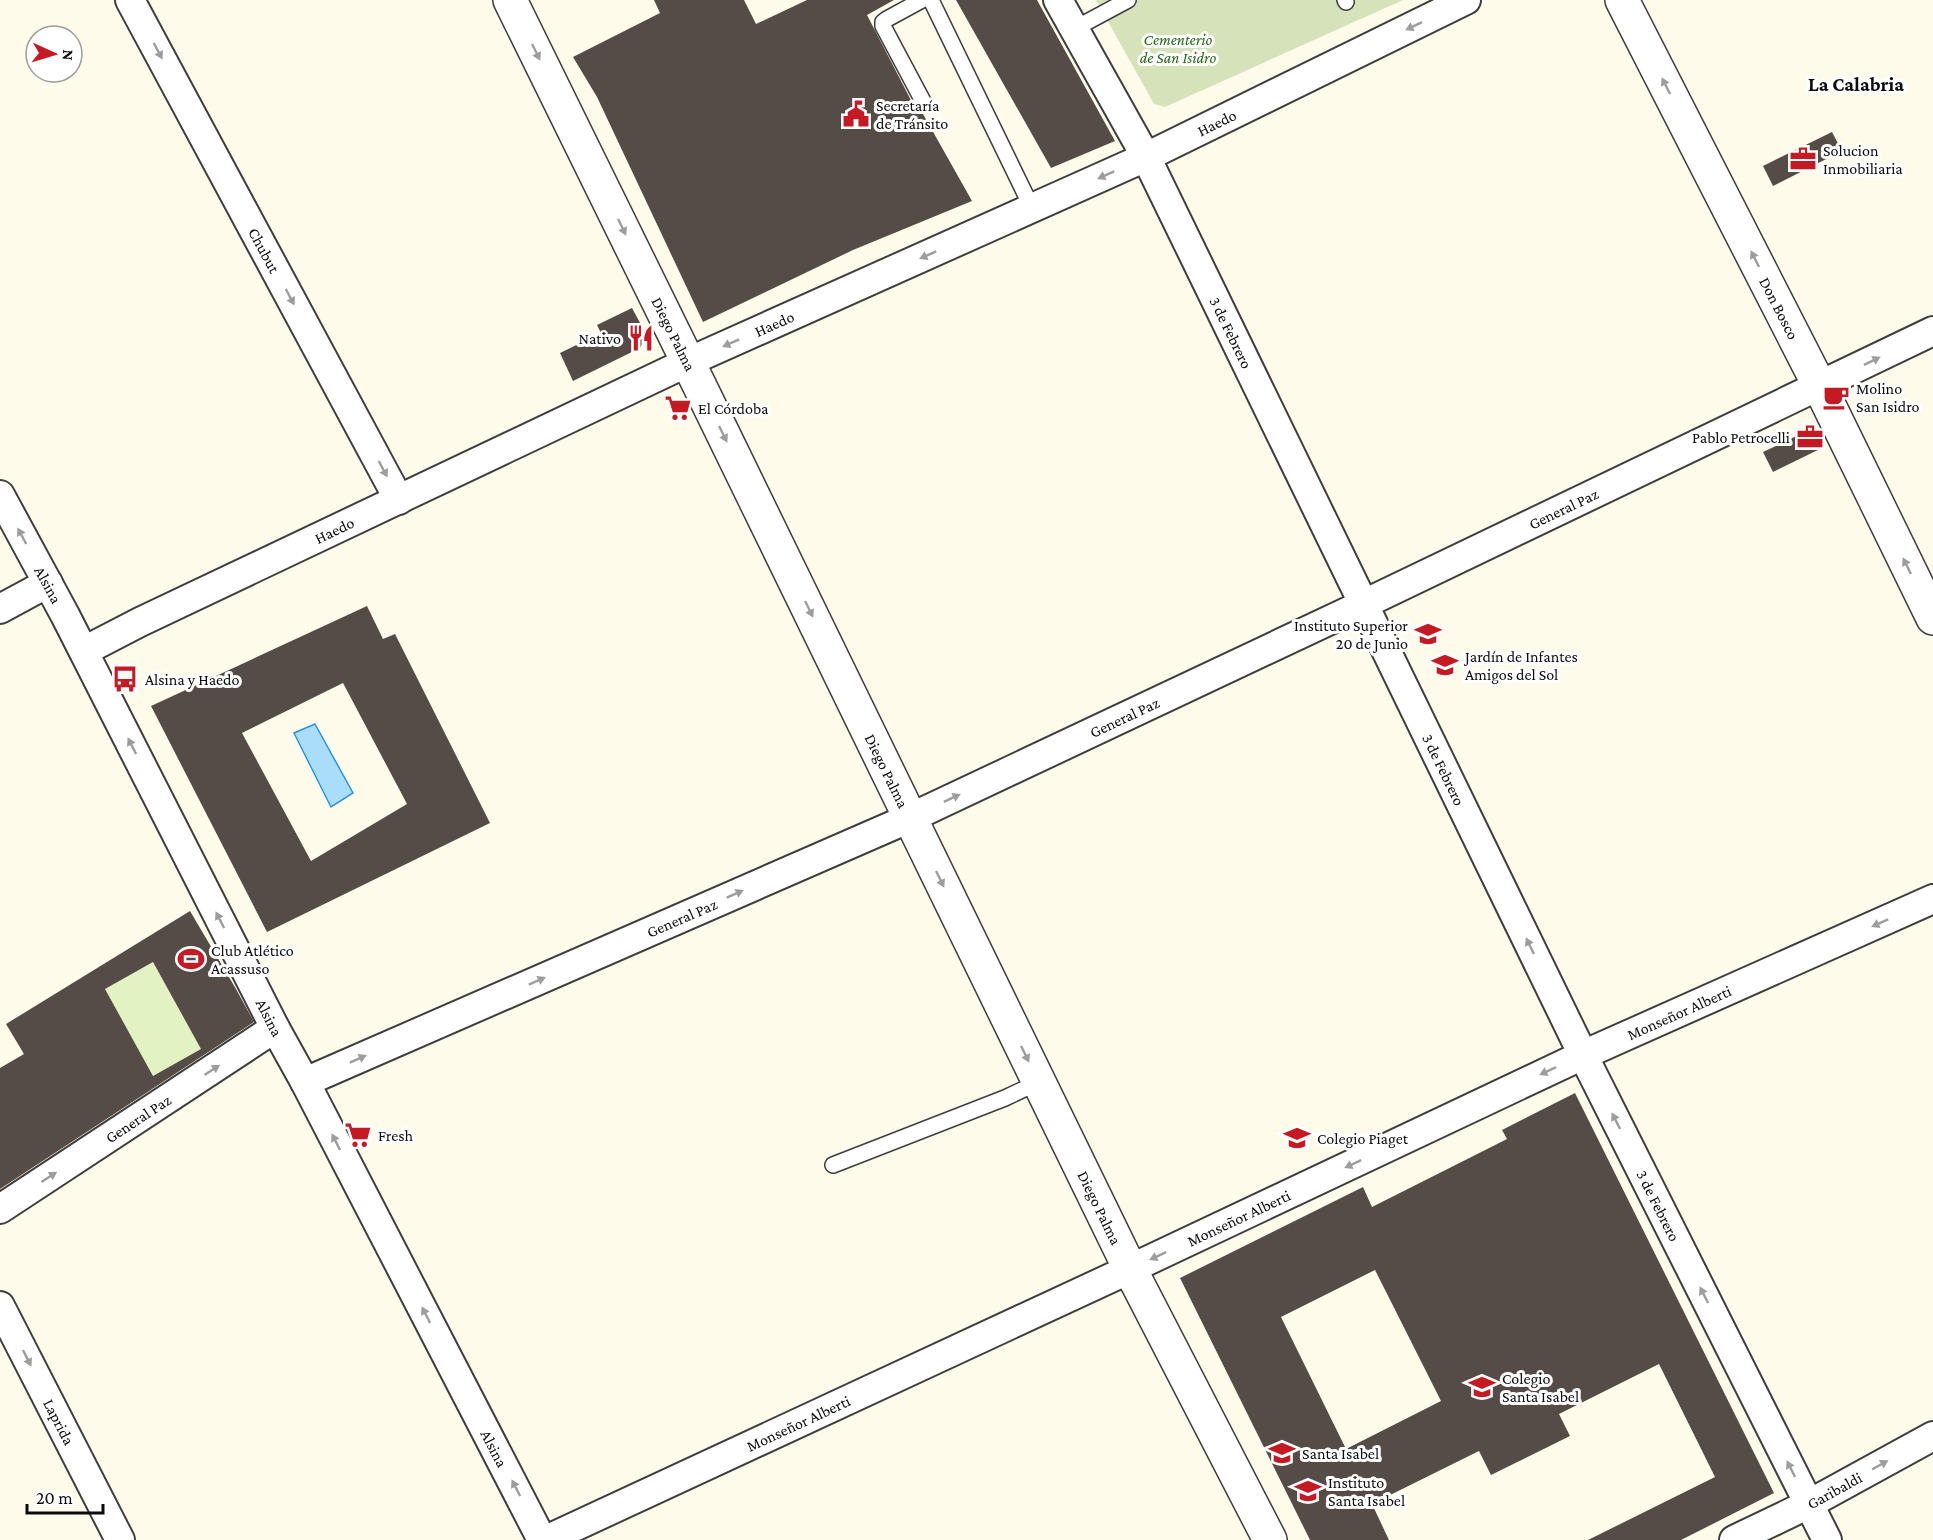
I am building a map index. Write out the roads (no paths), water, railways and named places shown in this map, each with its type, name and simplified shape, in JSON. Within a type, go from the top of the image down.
[{"type":"street","name":"Chubut","points":[[130,0],[399,500]]},
{"type":"street","name":"Diego Palma","points":[[510,0],[1130,1269],[1269,1540]]},
{"type":"street","name":"3 de Febrero","points":[[1058,0],[1146,157],[1583,1055],[1827,1540]]},
{"type":"street","name":"Haedo","points":[[84,651],[140,622],[688,362],[1146,157],[1466,0]]},
{"type":"street","name":"Don Bosco","points":[[1622,0],[1820,387],[1933,618]]},
{"type":"street","name":"General Paz","points":[[305,1082],[910,818],[1820,387],[1933,331]]},
{"type":"street","name":"Alsina","points":[[0,495],[84,651],[275,1028],[544,1540]]},
{"type":"street","points":[[0,609],[48,583]]},
{"type":"street","name":"Monseñor Alberti","points":[[544,1540],[1130,1269],[1583,1055],[1933,899]]},
{"type":"street","name":"General Paz","points":[[0,1209],[275,1028]]},
{"type":"street","name":"Laprida","points":[[0,1306],[120,1540]]},
{"type":"street","name":"Garibaldi","points":[[1734,1540],[1809,1504],[1933,1436]]},
{"type":"lane","points":[[922,0],[887,19],[883,22],[883,26],[925,105]]},
{"type":"lane","points":[[931,0],[1032,208]]},
{"type":"lane","points":[[1074,29],[1128,0]]},
{"type":"lane","points":[[833,1165],[1005,1098],[1039,1082]]},
{"type":"water","points":[[315,724],[353,793],[331,807],[294,733]]},
{"type":"place","name":"Secretaría de Tránsito","points":[[856,114]]},
{"type":"place","name":"Solucion Inmobiliaria","points":[[1803,159]]},
{"type":"place","name":"Nativo","points":[[641,338]]},
{"type":"place","name":"Molino San Isidro","points":[[1836,397]]},
{"type":"place","name":"El Córdoba","points":[[678,408]]},
{"type":"place","name":"Pablo Petrocelli","points":[[1810,437]]},
{"type":"place","name":"Instituto Superior 20 de Junio","points":[[1428,634]]},
{"type":"place","name":"Jardín de Infantes Amigos del Sol","points":[[1445,665]]},
{"type":"place","name":"Alsina y Haedo","points":[[125,679]]},
{"type":"place","name":"Club Atlético Acassuso","points":[[191,959]]},
{"type":"place","name":"Fresh","points":[[358,1135]]},
{"type":"place","name":"Colegio Piaget","points":[[1297,1138]]},
{"type":"place","name":"Colegio Santa Isabel","points":[[1482,1387]]},
{"type":"place","name":"Santa Isabel","points":[[1282,1453]]},
{"type":"place","name":"Instituto Santa Isabel","points":[[1308,1491]]},
{"type":"district","name":"La Calabria","points":[[1856,84]]},
{"type":"park label","name":"Cementerio de San Isidro","points":[[1178,48]]}]
